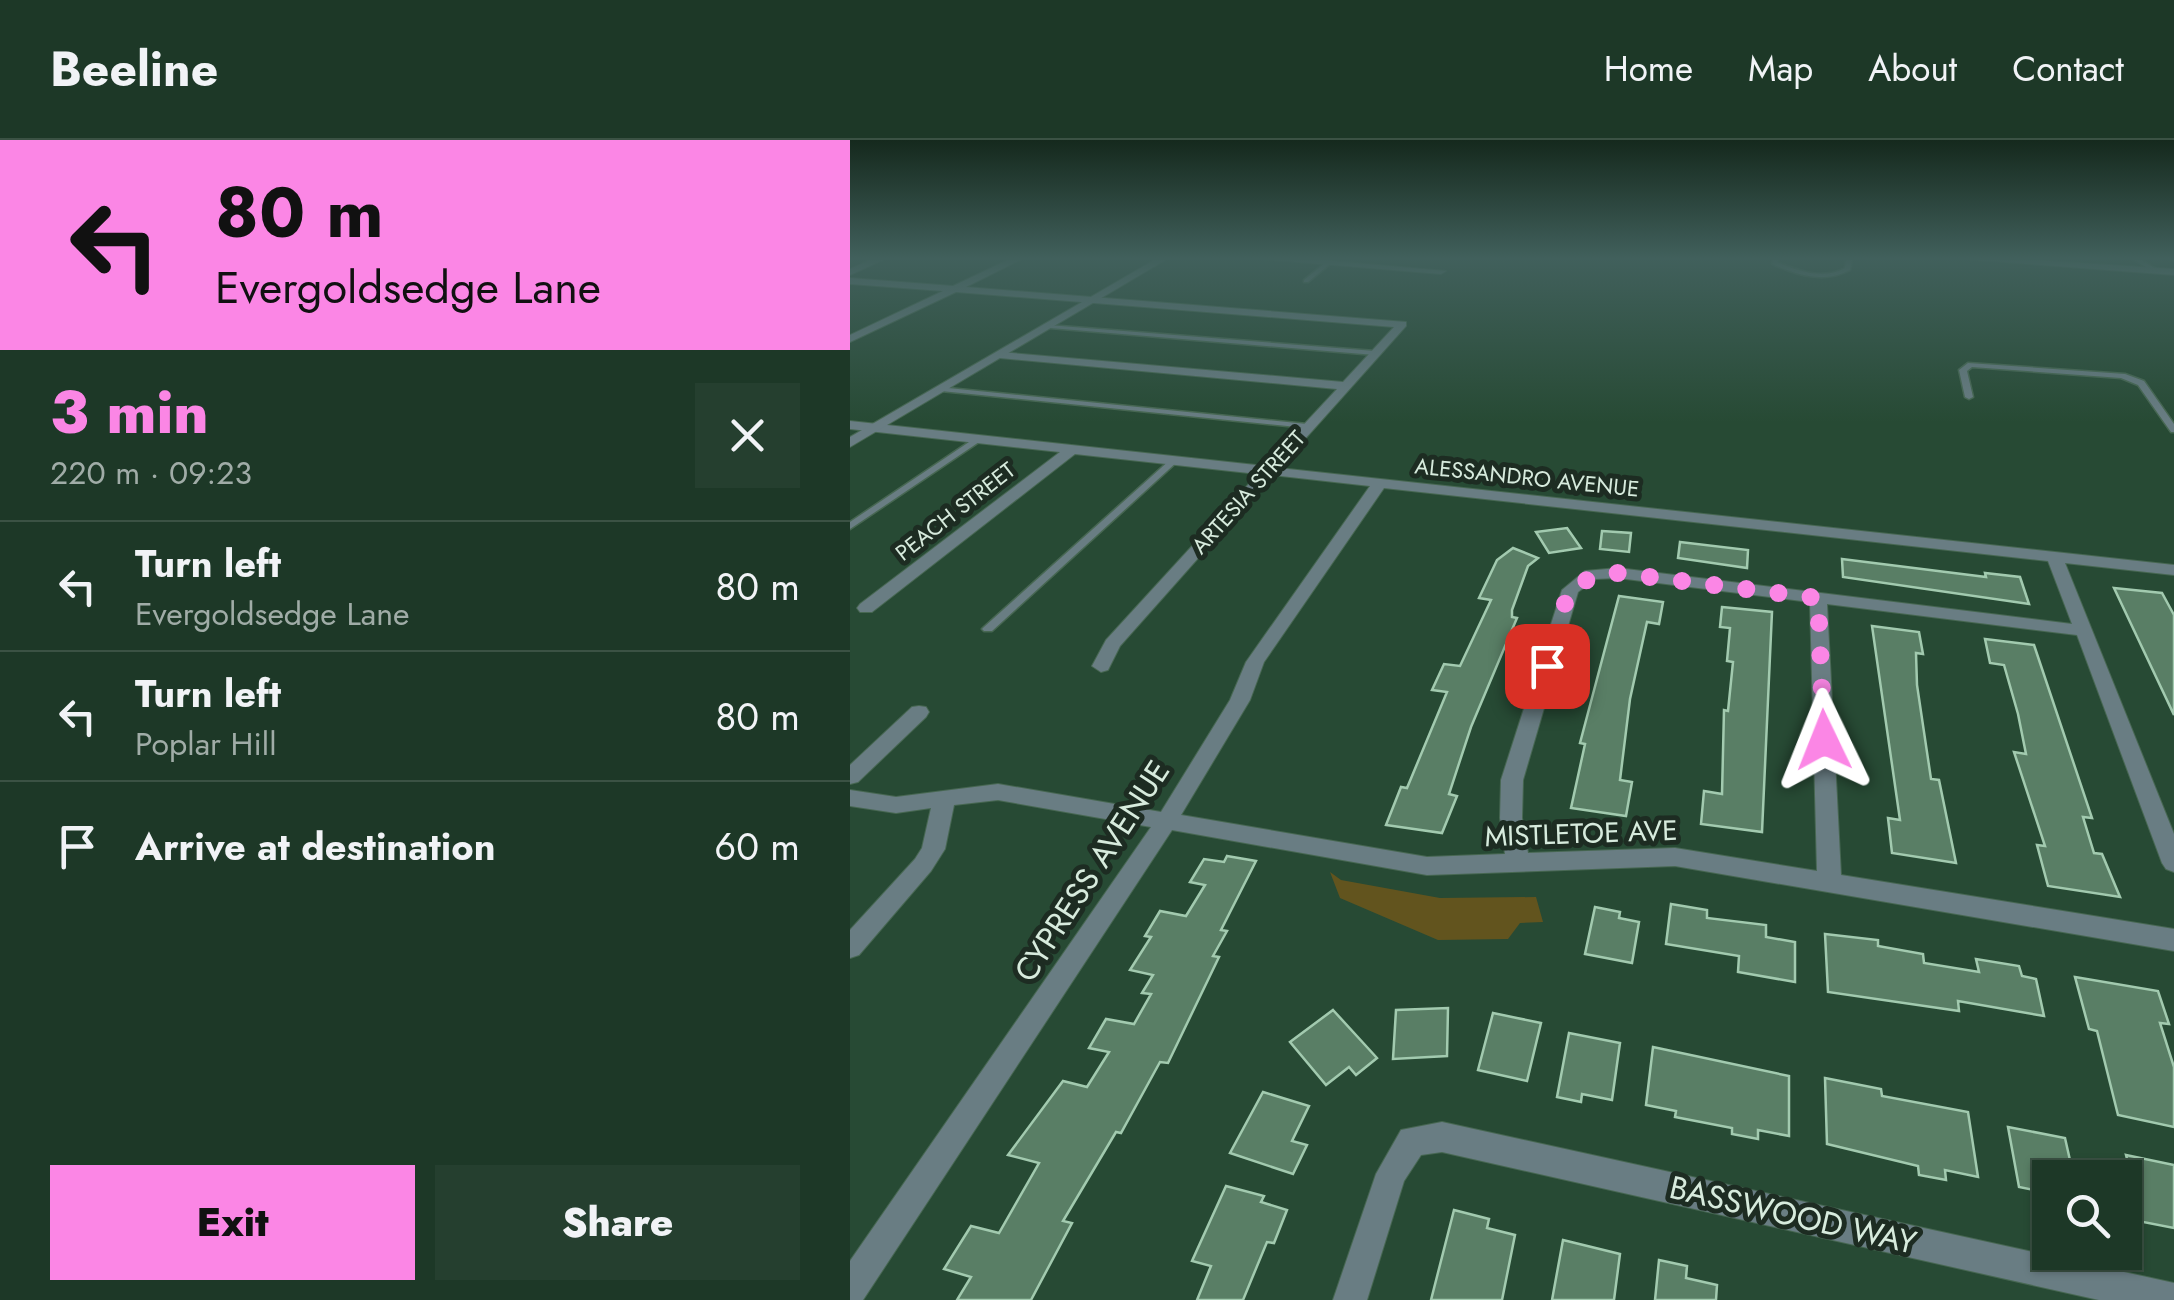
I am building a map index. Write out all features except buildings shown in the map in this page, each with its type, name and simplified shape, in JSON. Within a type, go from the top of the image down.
[{"type":"street","points":[[850,339],[905,313]]},
{"type":"street","points":[[850,443],[1072,313]]},
{"type":"street","name":"ARTESIA STREET","points":[[1100,666],[1112,644],[1402,324],[1263,313]]},
{"type":"street","points":[[1000,354],[1344,386]]},
{"type":"street","name":"ALESSANDRO AVENUE","points":[[850,425],[2174,570]]},
{"type":"street","name":"PEACH STREET","points":[[866,608],[1071,450]]},
{"type":"street","name":"CYPRESS AVENUE","points":[[850,1290],[1167,820],[1240,700],[1255,662],[1380,483]]},
{"type":"street","points":[[2056,557],[2174,863]]},
{"type":"street","points":[[1518,864],[1511,818],[1512,780],[1570,590],[1590,574],[1618,573],[2084,631]]},
{"type":"street","points":[[1818,598],[1829,883]]},
{"type":"street","points":[[850,777],[919,712]]},
{"type":"street","name":"MISTLETOE AVE","points":[[850,798],[896,805],[998,792],[1427,866],[1675,857],[2174,940]]},
{"type":"street","points":[[850,947],[923,865],[932,849],[944,800]]},
{"type":"street","name":"BASSWOOD WAY","points":[[1350,1300],[1390,1174],[1412,1141],[1442,1137],[2174,1300]]},
{"type":"lane","points":[[1050,326],[1375,353]]},
{"type":"lane","points":[[1970,397],[1963,370],[1971,365],[2122,376],[2142,384],[2174,430]]},
{"type":"lane","points":[[942,389],[1308,426]]},
{"type":"lane","points":[[850,526],[978,440]]},
{"type":"lane","points":[[988,629],[1174,461]]},
{"type":"shaded area","points":[[1330,872],[1341,880],[1440,898],[1536,897],[1543,922],[1520,923],[1508,939],[1438,940],[1340,898]]},
{"type":"route","points":[[1547,666],[1570,590],[1590,574],[1618,573],[1818,598],[1824,740]]}]
